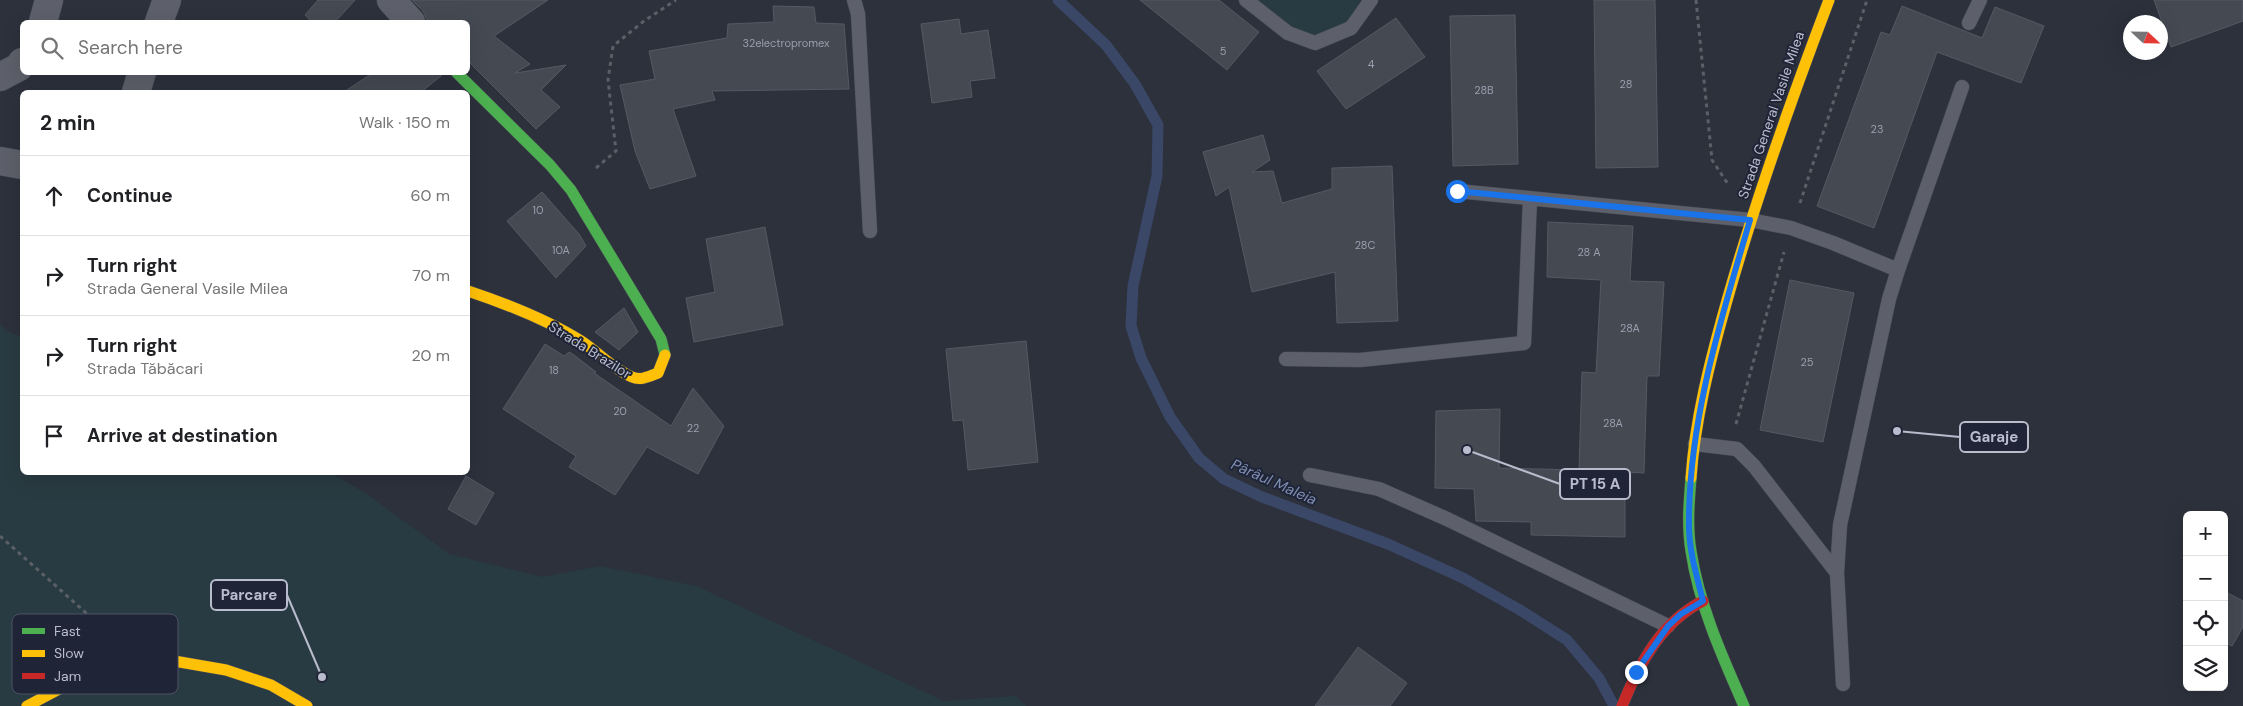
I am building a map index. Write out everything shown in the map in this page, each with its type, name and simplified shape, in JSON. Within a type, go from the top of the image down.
[{"type":"street","points":[[44,20],[49,0]]},
{"type":"street","points":[[160,20],[167,0]]},
{"type":"street","points":[[391,0],[409,20]]},
{"type":"street","name":"Strada General Vasile Milea","points":[[1744,706],[1720,651],[1703,601],[1693,561],[1689,527],[1694,444],[1710,365],[1750,220],[1829,0]]},
{"type":"street","points":[[0,77],[18,68],[20,65]]},
{"type":"street","points":[[137,90],[141,75]]},
{"type":"street","points":[[459,75],[550,165],[571,190]]},
{"type":"street","points":[[0,161],[20,165]]},
{"type":"street","name":"Strada Brazilor","points":[[470,291],[564,330],[586,344],[618,369],[634,378],[644,378],[658,373],[665,355],[661,339],[571,190]]},
{"type":"street","points":[[1622,706],[1636,672],[1668,626],[1681,614],[1703,601]]},
{"type":"street","points":[[178,662],[226,670],[271,685],[307,706]]},
{"type":"street","points":[[27,706],[47,694]]},
{"type":"lane","points":[[854,0],[858,24],[870,231]]},
{"type":"lane","points":[[1246,0],[1288,32],[1315,43],[1351,28],[1371,0]]},
{"type":"lane","points":[[1969,23],[1980,0]]},
{"type":"lane","points":[[1843,684],[1837,573],[1840,525],[1889,299],[1962,87]]},
{"type":"lane","points":[[1457,191],[1750,220],[1791,228],[1834,243],[1898,270]]},
{"type":"lane","points":[[1286,359],[1360,360],[1524,343],[1530,199]]},
{"type":"lane","points":[[1694,444],[1737,449],[1754,466],[1837,573]]},
{"type":"lane","points":[[1310,475],[1378,489],[1447,519],[1668,626]]},
{"type":"path","points":[[571,190],[616,151],[610,115],[608,80],[614,46],[644,21],[676,0]]},
{"type":"path","points":[[1696,0],[1712,160],[1750,220]]},
{"type":"path","points":[[1730,447],[1791,228],[1867,0]]},
{"type":"path","points":[[0,536],[88,614]]},
{"type":"shaded area","points":[[1256,0],[1364,0],[1345,24],[1313,37],[1284,24]]},
{"type":"shaded area","points":[[0,324],[7,331],[20,336],[20,475],[334,475],[367,494],[449,554],[543,577],[600,566],[696,586],[944,701],[1016,696],[1026,706],[0,706]]},
{"type":"building","points":[[318,0],[355,0],[337,20],[310,20],[305,15]]},
{"type":"building","points":[[412,0],[548,0],[494,36],[530,64],[515,73],[566,65],[541,90],[560,107],[536,129],[470,63],[470,20],[427,20],[423,11]]},
{"type":"building","points":[[1140,0],[1219,0],[1259,32],[1227,70]]},
{"type":"building","points":[[1594,0],[1655,0],[1658,167],[1596,168]]},
{"type":"building","points":[[2154,0],[2243,0],[2243,21],[2171,47],[2168,39],[2168,15],[2159,15]]},
{"type":"building","points":[[773,6],[814,7],[816,23],[844,24],[849,89],[712,91],[715,100],[673,109],[696,176],[650,189],[635,151],[620,85],[655,79],[649,51],[727,38],[728,24],[774,22]]},
{"type":"building","points":[[1902,6],[1982,38],[1995,7],[2044,26],[2021,83],[1937,52],[1874,228],[1817,206],[1881,32],[1890,35]]},
{"type":"building","points":[[1515,15],[1518,164],[1453,166],[1450,16]]},
{"type":"building","points":[[1396,18],[1425,57],[1346,109],[1317,71]]},
{"type":"building","points":[[959,19],[961,34],[988,30],[995,78],[970,81],[972,97],[932,103],[921,24]]},
{"type":"building","points":[[370,75],[441,75],[424,90],[347,90]]},
{"type":"building","points":[[1263,135],[1270,160],[1252,172],[1273,171],[1282,203],[1332,189],[1332,168],[1392,166],[1398,321],[1337,323],[1335,272],[1252,292],[1229,187],[1216,196],[1203,152]]},
{"type":"building","points":[[542,192],[579,234],[586,246],[556,278],[507,221]]},
{"type":"building","points":[[1548,222],[1633,226],[1630,281],[1664,282],[1659,376],[1647,376],[1644,473],[1625,472],[1625,537],[1531,535],[1531,522],[1476,521],[1474,489],[1435,488],[1436,411],[1500,409],[1499,468],[1579,470],[1582,372],[1596,373],[1601,280],[1547,277]]},
{"type":"building","points":[[765,227],[783,325],[694,342],[686,298],[715,292],[706,239]]},
{"type":"building","points":[[1790,280],[1854,293],[1823,442],[1760,430]]},
{"type":"building","points":[[624,308],[638,332],[619,350],[595,332]]},
{"type":"building","points":[[1026,341],[1038,462],[968,470],[963,420],[953,421],[946,349]]},
{"type":"building","points":[[545,344],[564,356],[569,352],[574,355],[596,372],[594,373],[671,426],[693,388],[724,426],[698,474],[647,447],[615,495],[569,467],[576,456],[503,409]]},
{"type":"building","points":[[466,476],[494,493],[476,525],[448,509]]},
{"type":"building","points":[[2228,593],[2243,601],[2243,627],[2232,646],[2228,644]]},
{"type":"building","points":[[1358,647],[1407,683],[1390,706],[1315,706]]},
{"type":"waterway","name":"Pârâul Maleia","points":[[1058,0],[1106,45],[1135,84],[1158,125],[1157,176],[1133,286],[1131,326],[1141,358],[1170,417],[1199,458],[1224,479],[1262,497],[1388,544],[1463,578],[1520,610],[1567,640],[1599,678],[1614,706]]},
{"type":"traffic: fast","points":[[459,75],[550,165],[571,190],[661,339],[665,355]]},
{"type":"traffic: fast","points":[[1691,478],[1689,533],[1695,571],[1705,611],[1744,706]]},
{"type":"traffic: slow","points":[[1691,478],[1700,412],[1726,304],[1774,151],[1829,0]]},
{"type":"traffic: slow","points":[[470,292],[512,307],[554,326],[581,341],[618,370],[635,378],[645,378],[658,373],[665,355]]},
{"type":"traffic: slow","points":[[178,662],[226,670],[271,685],[307,706]]},
{"type":"traffic: slow","points":[[27,706],[50,694]]},
{"type":"traffic: jam","points":[[1622,706],[1644,660],[1663,632],[1675,620],[1703,601]]},
{"type":"place","name":"Garaje","points":[[1897,431]]},
{"type":"place","name":"PT 15 A","points":[[1467,450]]},
{"type":"place","name":"Parcare","points":[[322,677]]},
{"type":"route","points":[[1457,191],[1750,220],[1710,365],[1694,444],[1689,527],[1693,561],[1703,601],[1681,614],[1668,626],[1636,672]]}]
